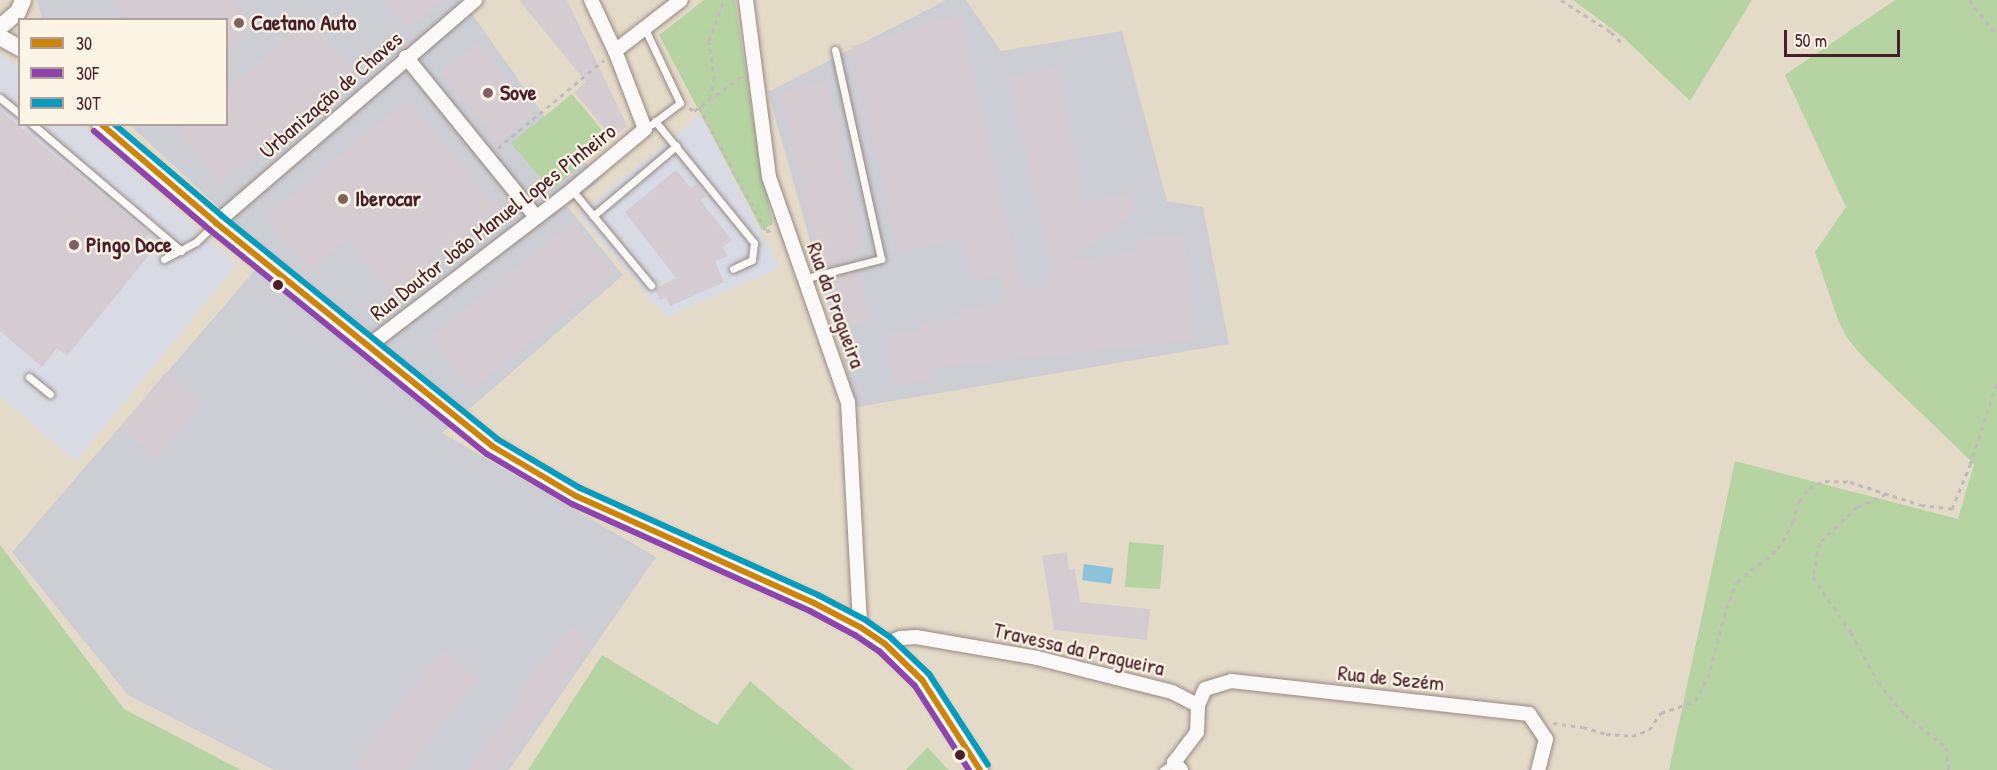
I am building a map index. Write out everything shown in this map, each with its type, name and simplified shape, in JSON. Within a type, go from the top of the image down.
[{"type":"street","name":"Urbanização de Chaves","points":[[216,223],[406,57],[475,0]]},
{"type":"street","points":[[591,0],[650,125]]},
{"type":"street","points":[[615,51],[681,0]]},
{"type":"street","name":"Rua da Pragueira","points":[[746,0],[769,177],[848,402],[860,627]]},
{"type":"street","points":[[0,27],[21,11]]},
{"type":"street","points":[[0,37],[18,47]]},
{"type":"street","points":[[406,57],[535,216]]},
{"type":"street","name":"Rua Doutor João Manuel Lopes Pinheiro","points":[[367,347],[535,216],[572,190],[650,125]]},
{"type":"street","points":[[102,126],[216,223],[492,446],[576,496],[814,603],[860,627],[885,644],[922,680],[980,770]]},
{"type":"street","name":"Travessa da Pragueira","points":[[885,644],[901,638],[916,637],[1037,658],[1172,692],[1198,705]]},
{"type":"street","name":"Rua de Sezém","points":[[1198,705],[1205,689],[1230,681],[1528,714],[1536,725]]},
{"type":"street","points":[[1172,767],[1197,732],[1198,705]]},
{"type":"street","points":[[1536,725],[1546,740],[1538,770]]},
{"type":"lane","points":[[645,29],[680,103],[650,125],[676,146],[754,243],[752,260],[733,269]]},
{"type":"lane","points":[[803,279],[881,259],[835,50]]},
{"type":"lane","points":[[0,98],[18,112]]},
{"type":"lane","points":[[34,126],[181,251]]},
{"type":"lane","points":[[593,216],[676,146]]},
{"type":"lane","points":[[572,190],[651,285]]},
{"type":"lane","points":[[164,259],[196,242],[216,223]]},
{"type":"lane","points":[[29,377],[50,394]]},
{"type":"path","points":[[711,99],[714,80],[709,41],[724,0]]},
{"type":"path","points":[[1561,0],[1611,32],[1621,42]]},
{"type":"path","points":[[1969,0],[1997,36]]},
{"type":"path","points":[[488,157],[615,51]]},
{"type":"path","points":[[680,103],[694,111],[754,67]]},
{"type":"path","points":[[699,107],[766,231],[785,226]]},
{"type":"path","points":[[1536,725],[1558,722],[1606,734],[1632,736],[1649,730],[1661,713],[1695,701],[1708,678],[1726,609],[1737,582],[1778,549],[1792,522],[1799,501],[1809,488],[1825,481],[1850,482],[1921,505],[1952,509],[1970,465],[1997,383]]},
{"type":"path","points":[[1887,493],[1857,507],[1819,543],[1813,577],[1851,632],[1878,682],[1905,715],[1946,747],[1949,770]]},
{"type":"shaded area","points":[[37,0],[462,0],[545,117],[600,180],[567,206],[623,275],[442,433],[656,557],[509,770],[274,770],[128,695],[12,552],[269,254],[131,126],[228,126],[228,18],[42,18]]},
{"type":"shaded area","points":[[946,0],[966,0],[1001,51],[1122,31],[1167,201],[1203,207],[1229,344],[857,407],[768,92]]},
{"type":"shaded area","points":[[0,55],[6,57],[18,68],[18,126],[82,126],[237,264],[76,462],[0,396]]},
{"type":"shaded area","points":[[700,115],[780,268],[666,317],[578,214]]},
{"type":"green space","points":[[704,0],[735,0],[759,160],[773,224],[762,230],[659,35]]},
{"type":"green space","points":[[1573,0],[1752,0],[1690,101],[1623,37]]},
{"type":"green space","points":[[1895,0],[1997,0],[1997,770],[1669,770],[1735,461],[1958,519],[1974,464],[1865,359],[1847,338],[1838,320],[1815,252],[1846,207],[1785,75]]},
{"type":"green space","points":[[572,94],[602,130],[591,140],[599,150],[551,190],[511,143]]},
{"type":"green space","points":[[1129,542],[1164,545],[1160,589],[1125,587]]},
{"type":"green space","points":[[0,545],[124,709],[241,770],[0,770]]},
{"type":"green space","points":[[602,655],[717,725],[750,681],[854,770],[528,770]]},
{"type":"green space","points":[[927,748],[949,770],[906,770]]},
{"type":"water","points":[[1084,564],[1113,568],[1111,584],[1082,580]]},
{"type":"building","name":"Caetano Auto","points":[[112,0],[233,0],[254,26],[228,47],[228,18],[126,18]]},
{"type":"building","points":[[384,0],[442,0],[408,29]]},
{"type":"building","points":[[519,0],[567,0],[627,126],[612,138],[574,92],[586,82]]},
{"type":"building","points":[[960,16],[1022,289],[1050,287],[1049,273],[1054,273],[1009,78],[1057,67],[1084,202],[1129,193],[1135,212],[1070,260],[1137,253],[1135,240],[1184,235],[1195,340],[930,368],[931,381],[894,385],[888,335],[918,332],[918,323],[961,318],[960,308],[1005,303],[1002,274],[974,281],[963,237],[899,252],[852,46]]},
{"type":"building","points":[[310,19],[354,73],[221,184],[177,131],[183,126],[228,126],[228,87]]},
{"type":"building","name":"Sove","points":[[477,43],[534,113],[499,142],[442,73]]},
{"type":"building","points":[[826,81],[865,252],[851,256],[853,260],[825,268],[823,262],[820,263],[780,92]]},
{"type":"building","points":[[409,99],[497,208],[392,295],[347,239],[311,270],[267,216]]},
{"type":"building","name":"Pingo Doce","points":[[0,110],[149,234],[144,240],[154,249],[67,356],[57,348],[42,367],[0,331]]},
{"type":"building","points":[[676,170],[691,188],[696,184],[706,196],[700,200],[732,240],[722,248],[728,256],[715,261],[724,282],[670,306],[666,298],[660,300],[655,289],[676,278],[625,212]]},
{"type":"building","points":[[573,222],[614,274],[472,390],[430,338]]},
{"type":"building","points":[[856,271],[872,319],[844,328],[828,278]]},
{"type":"building","points":[[166,372],[202,402],[156,458],[120,428]]},
{"type":"building","points":[[1067,552],[1069,570],[1075,569],[1080,602],[1150,609],[1147,640],[1054,630],[1042,556]]},
{"type":"building","points":[[571,627],[592,642],[566,678],[568,679],[498,770],[469,770],[520,700],[516,696]]},
{"type":"building","points":[[442,650],[478,678],[407,770],[365,770],[355,763]]},
{"type":"transit line","name":"30","points":[[103,126],[216,223],[492,446],[576,496],[814,603],[860,627],[885,644],[922,680],[980,770]]},
{"type":"transit line","name":"30T","points":[[116,126],[222,216],[497,439],[580,488],[818,595],[864,619],[890,637],[929,674],[988,765]]},
{"type":"transit line","name":"30F","points":[[94,131],[210,230],[487,454],[572,504],[810,611],[855,635],[879,651],[915,686],[969,770]]},
{"type":"place","name":"Caetano Auto","points":[[239,23]]},
{"type":"place","name":"Sove","points":[[488,93]]},
{"type":"place","name":"Iberocar","points":[[343,199]]},
{"type":"place","name":"Pingo Doce","points":[[74,245]]}]
